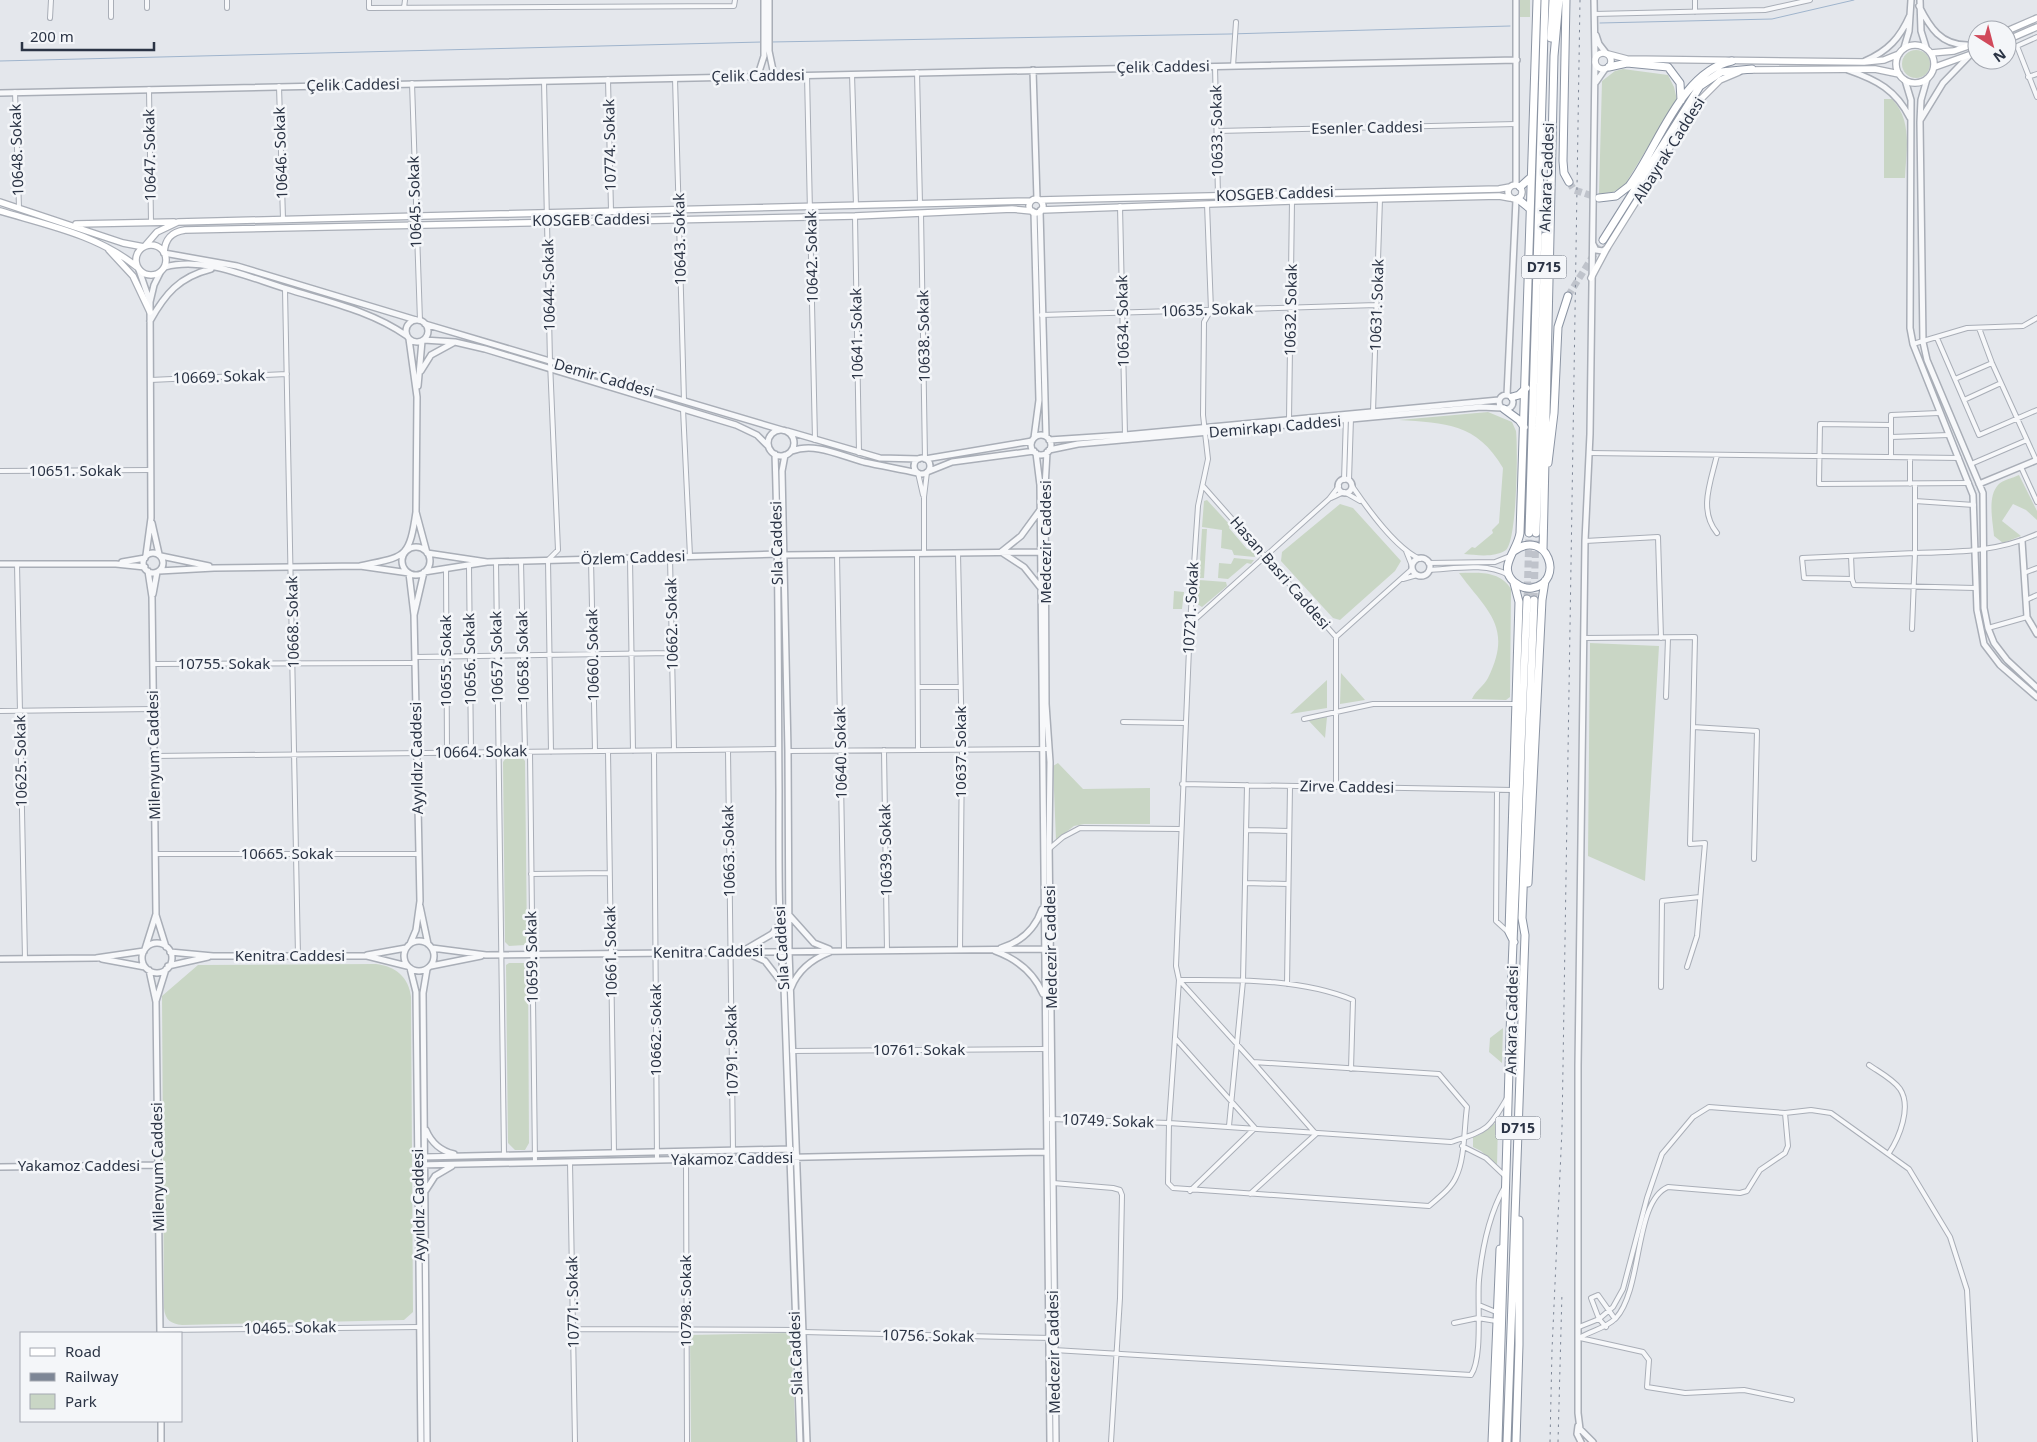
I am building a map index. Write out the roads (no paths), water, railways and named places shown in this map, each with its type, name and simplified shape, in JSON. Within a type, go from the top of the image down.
[{"type":"highway","points":[[1538,0],[1542,56]]},
{"type":"highway","points":[[1514,942],[1508,932],[1514,704],[1519,602],[1507,568],[1520,534],[1525,429],[1530,178],[1538,0]]},
{"type":"highway","name":"Ankara Caddesi","points":[[1544,0],[1536,266],[1532,533],[1553,0]]},
{"type":"highway","points":[[1525,936],[1542,600],[1545,581],[1550,568],[1550,562],[1543,550],[1543,483],[1554,56],[1559,0]]},
{"type":"highway","points":[[1566,0],[1563,161],[1564,173],[1569,182]]},
{"type":"highway","points":[[1599,198],[1616,196],[1629,186],[1681,101],[1703,75],[1718,65],[1732,61]]},
{"type":"highway","points":[[1607,68],[1627,64],[1668,68],[1680,83],[1681,101]]},
{"type":"highway","points":[[1603,240],[1700,86],[1721,72],[1752,69]]},
{"type":"highway","points":[[1515,186],[1530,178]]},
{"type":"highway","points":[[1515,199],[1529,208]]},
{"type":"highway","points":[[1527,329],[1536,266]]},
{"type":"highway","points":[[1543,483],[1553,424],[1558,327],[1568,296]]},
{"type":"highway","points":[[1509,396],[1519,395],[1526,388]]},
{"type":"highway","points":[[1503,409],[1520,420],[1525,429]]},
{"type":"highway","points":[[1512,554],[1519,547],[1531,545],[1543,550]]},
{"type":"highway","points":[[1512,580],[1526,588],[1539,585],[1545,581]]},
{"type":"highway","name":"Ankara Caddesi","points":[[1498,1442],[1504,1204],[1530,599],[1522,918],[1525,936],[1507,1442]]},
{"type":"highway","points":[[1516,1442],[1520,1247],[1517,1166]]},
{"type":"highway","points":[[1492,1442],[1500,1320],[1496,1312],[1504,1204]]},
{"type":"main road","points":[[2017,27],[2037,18]]},
{"type":"main road","points":[[2017,36],[2037,27]]},
{"type":"main road","points":[[1915,45],[1926,47],[1931,52],[1934,67],[1927,80],[1916,83],[1905,80],[1899,74],[1896,63],[1899,54],[1904,48],[1915,45]]},
{"type":"main road","points":[[1931,52],[1954,51],[1967,46]]},
{"type":"main road","points":[[1607,54],[1611,61],[1607,68],[1598,67],[1595,60],[1600,53],[1607,54],[1627,59],[1862,62],[1884,60],[1899,54]]},
{"type":"main road","points":[[1934,67],[1967,55]]},
{"type":"main road","name":"Albayrak Caddesi","points":[[1591,278],[1607,248],[1703,96],[1725,78],[1752,69],[1875,69],[1899,74]]},
{"type":"main road","points":[[1515,186],[1522,193],[1515,199],[1507,192],[1515,186]]},
{"type":"main road","name":"KOSGEB Caddesi","points":[[72,224],[856,206],[1499,189],[1515,186]]},
{"type":"main road","name":"KOSGEB Caddesi","points":[[164,252],[165,244],[170,236],[185,230],[855,216],[1012,209],[1037,211],[1292,200],[1499,196],[1515,199]]},
{"type":"main road","points":[[1036,200],[1042,204],[1037,211],[1029,206],[1036,200]]},
{"type":"main road","name":"KOSGEB Caddesi","points":[[0,202],[72,224],[118,242],[144,247],[157,232],[178,222]]},
{"type":"main road","points":[[0,211],[102,244],[138,268],[149,275],[160,273],[165,267],[164,252],[155,246],[144,247],[136,256],[138,268]]},
{"type":"main road","points":[[102,244],[132,276],[150,312]]},
{"type":"street","points":[[50,18],[51,0]]},
{"type":"street","points":[[111,0],[111,16]]},
{"type":"street","points":[[147,0],[147,8]]},
{"type":"street","points":[[227,8],[228,0]]},
{"type":"street","points":[[369,0],[369,8],[734,6],[734,0]]},
{"type":"street","points":[[404,8],[405,0]]},
{"type":"street","points":[[455,0],[455,8]]},
{"type":"street","points":[[466,0],[466,7]]},
{"type":"street","points":[[509,7],[510,0]]},
{"type":"street","points":[[557,7],[558,0]]},
{"type":"street","points":[[583,7],[584,0]]},
{"type":"street","points":[[629,0],[629,7]]},
{"type":"street","points":[[677,0],[677,6]]},
{"type":"street","points":[[689,0],[689,6]]},
{"type":"street","points":[[764,0],[767,51],[774,75]]},
{"type":"street","points":[[766,31],[769,0]]},
{"type":"street","points":[[1515,186],[1516,0]]},
{"type":"street","points":[[1580,1441],[1577,1434],[1579,1338],[1578,1066],[1585,541],[1589,453],[1595,60],[1594,0]]},
{"type":"street","points":[[1695,0],[1695,12]]},
{"type":"street","points":[[1594,14],[1765,10],[1810,0]]},
{"type":"street","points":[[1904,48],[1911,0]]},
{"type":"street","points":[[1920,0],[1921,30],[1926,47]]},
{"type":"street","points":[[1919,6],[1937,35],[1948,43],[1967,45]]},
{"type":"street","points":[[1862,62],[1880,55],[1898,39],[1910,15]]},
{"type":"street","points":[[1233,66],[1236,22]]},
{"type":"street","points":[[1594,27],[1599,44],[1607,54]]},
{"type":"street","points":[[2037,37],[2017,46],[2037,97]]},
{"type":"street","points":[[758,76],[767,51]]},
{"type":"street","name":"Çelik Caddesi","points":[[0,93],[1517,60]]},
{"type":"street","points":[[1920,122],[1942,83],[1967,60]]},
{"type":"street","name":"10633. Sokak","points":[[1215,66],[1218,196]]},
{"type":"street","points":[[1594,87],[1598,78],[1607,68]]},
{"type":"street","points":[[1845,69],[1874,78],[1890,89],[1898,97],[1911,121]]},
{"type":"street","points":[[1033,70],[1036,200]]},
{"type":"street","points":[[917,72],[920,204]]},
{"type":"street","points":[[852,74],[856,206]]},
{"type":"street","points":[[2028,78],[2037,74]]},
{"type":"street","name":"10642. Sokak","points":[[807,75],[812,207],[815,440]]},
{"type":"street","name":"10643. Sokak","points":[[675,78],[684,401]]},
{"type":"street","name":"10774. Sokak","points":[[608,79],[611,211]]},
{"type":"street","points":[[1905,80],[1911,100],[1910,320],[1913,344],[1939,413],[1969,483],[1974,504],[1975,588],[1978,623],[1984,644],[2000,665],[2037,697]]},
{"type":"street","points":[[1927,80],[1921,100],[1920,122],[1923,342],[1927,360],[1971,464],[1984,502],[1984,608],[1988,628],[1998,649],[2037,688]]},
{"type":"street","name":"10644. Sokak","points":[[544,81],[550,362],[558,550],[548,560]]},
{"type":"street","name":"10645. Sokak","points":[[412,83],[418,320]]},
{"type":"street","name":"10646. Sokak","points":[[279,86],[283,219]]},
{"type":"street","name":"10647. Sokak","points":[[149,89],[151,222]]},
{"type":"street","name":"10648. Sokak","points":[[15,92],[19,207]]},
{"type":"street","name":"Esenler Caddesi","points":[[1217,130],[1516,124]]},
{"type":"street","name":"10631. Sokak","points":[[1373,412],[1380,199]]},
{"type":"street","points":[[1509,396],[1501,396],[1499,400],[1503,409],[1512,406],[1509,396],[1515,199]]},
{"type":"street","name":"10632. Sokak","points":[[1289,420],[1292,200]]},
{"type":"street","points":[[1205,430],[1204,322],[1211,310],[1207,204]]},
{"type":"street","name":"10634. Sokak","points":[[1120,206],[1125,435]]},
{"type":"street","points":[[792,451],[794,440],[785,430],[771,434],[768,446],[775,454],[785,455],[802,448],[818,449],[863,462],[918,473],[927,472],[952,462],[1035,452],[1041,454],[1048,451],[1037,211]]},
{"type":"street","points":[[1035,452],[1033,439],[1039,400],[1037,211]]},
{"type":"street","name":"10638. Sokak","points":[[921,213],[926,449],[922,459]]},
{"type":"street","name":"10641. Sokak","points":[[855,216],[859,453]]},
{"type":"street","points":[[1592,241],[1596,250],[1602,251],[1607,248]]},
{"type":"street","points":[[164,252],[236,266],[426,324],[428,332],[423,340],[416,397]]},
{"type":"street","points":[[165,267],[184,263],[215,268],[367,314],[415,342],[423,340]]},
{"type":"street","points":[[138,268],[150,302]]},
{"type":"street","points":[[150,322],[163,299],[178,283],[191,275],[215,268]]},
{"type":"street","points":[[152,597],[146,569],[151,518],[150,302],[152,289],[160,273]]},
{"type":"street","name":"10668. Sokak","points":[[285,289],[292,567],[298,956]]},
{"type":"street","name":"10635. Sokak","points":[[1037,315],[1376,306]]},
{"type":"street","points":[[1913,344],[1967,328],[2023,326],[2037,318]]},
{"type":"street","points":[[409,573],[402,564],[411,543],[416,512],[416,397],[408,326],[418,320]]},
{"type":"street","name":"Demir Caddesi","points":[[426,324],[859,453],[893,460],[922,459]]},
{"type":"street","points":[[1979,328],[1992,363],[2036,460],[1979,484]]},
{"type":"street","points":[[1937,338],[1979,435],[2037,410]]},
{"type":"street","name":"Demir Caddesi","points":[[423,340],[456,342],[683,409],[744,428],[757,435],[768,446]]},
{"type":"street","points":[[419,376],[431,355],[456,342]]},
{"type":"street","points":[[1955,379],[1992,363]]},
{"type":"street","name":"10669. Sokak","points":[[150,380],[287,374]]},
{"type":"street","points":[[1964,400],[2001,383]]},
{"type":"street","name":"Demirkapı Caddesi","points":[[1048,451],[1078,444],[1289,420],[1348,417],[1373,412],[1499,400]]},
{"type":"street","name":"Demirkapı Caddesi","points":[[1048,438],[1205,430],[1481,407],[1503,409]]},
{"type":"street","points":[[683,409],[690,556]]},
{"type":"street","points":[[1891,457],[1891,415],[1939,413]]},
{"type":"street","points":[[1348,417],[1346,480],[1362,502],[1405,549],[1428,563],[1495,562],[1512,554]]},
{"type":"street","points":[[1891,425],[1820,424],[1819,484],[1969,483]]},
{"type":"street","name":"10721. Sokak","points":[[1190,1191],[1173,1188],[1168,1182],[1169,1123],[1179,980],[1176,966],[1180,829],[1190,624],[1198,506],[1208,459],[1205,430]]},
{"type":"street","points":[[1891,437],[1949,435]]},
{"type":"street","points":[[924,497],[918,473],[914,466],[922,459],[1033,439],[1038,436],[1048,438]]},
{"type":"street","points":[[1971,464],[2027,440]]},
{"type":"street","name":"Medcezir Caddesi","points":[[1048,451],[1040,589],[1044,997],[1053,1183],[1050,1442]]},
{"type":"street","name":"Medcezir Caddesi","points":[[1035,452],[1039,477],[1043,552],[1046,704],[1049,749],[1051,949],[1049,1119],[1046,1152],[1051,1338]]},
{"type":"street","points":[[1589,453],[1959,458]]},
{"type":"street","name":"Sıla Caddesi","points":[[775,454],[781,554],[778,749],[779,925],[784,987],[800,1442]]},
{"type":"street","points":[[785,455],[782,471],[781,554],[788,751],[788,914],[806,1442]]},
{"type":"street","points":[[1717,455],[1706,505],[1708,519],[1717,533]]},
{"type":"street","points":[[1910,458],[1910,484]]},
{"type":"street","points":[[922,459],[930,465],[927,472],[924,497],[924,553]]},
{"type":"street","points":[[2021,466],[2037,502]]},
{"type":"street","name":"10651. Sokak","points":[[0,471],[151,470]]},
{"type":"street","points":[[1190,624],[1329,499],[1346,480]]},
{"type":"street","points":[[1912,629],[1915,484]]},
{"type":"street","name":"Hasan Basri Caddesi","points":[[1203,486],[1336,637],[1336,787]]},
{"type":"street","points":[[1339,486],[1345,493],[1362,502]]},
{"type":"street","points":[[1329,499],[1345,493],[1352,486]]},
{"type":"street","points":[[1915,501],[1974,504]]},
{"type":"street","points":[[1040,510],[1022,536],[1001,552],[1024,567],[1040,589]]},
{"type":"street","points":[[0,564],[116,564],[158,571],[214,568],[360,566],[417,575],[424,572],[429,565],[416,512]]},
{"type":"street","points":[[151,518],[160,555],[164,562],[158,571],[152,597]]},
{"type":"street","points":[[1852,579],[1804,578],[1802,558],[1985,550],[2022,541],[2037,534]]},
{"type":"street","points":[[1585,541],[1658,537],[1661,638]]},
{"type":"street","points":[[2022,541],[2027,617],[2035,624],[2037,634]]},
{"type":"street","points":[[360,566],[390,559],[416,548],[427,553]]},
{"type":"street","points":[[1405,549],[1417,575]]},
{"type":"street","name":"Özlem Caddesi","points":[[427,553],[496,562],[781,554],[1043,552]]},
{"type":"street","points":[[116,564],[146,557],[152,553],[214,568]]},
{"type":"street","points":[[917,553],[918,750]]},
{"type":"street","name":"10637. Sokak","points":[[958,553],[962,750],[960,950]]},
{"type":"street","name":"10640. Sokak","points":[[837,554],[844,951]]},
{"type":"street","points":[[1851,556],[1854,585],[1975,588]]},
{"type":"street","name":"10662. Sokak","points":[[670,557],[674,750]]},
{"type":"street","points":[[630,558],[633,751]]},
{"type":"street","points":[[1336,637],[1401,580],[1415,561],[1420,558]]},
{"type":"street","name":"10660. Sokak","points":[[591,559],[595,751]]},
{"type":"street","points":[[548,560],[551,752]]},
{"type":"street","name":"10658. Sokak","points":[[521,561],[525,752]]},
{"type":"street","name":"Özlem Caddesi","points":[[424,572],[488,562]]},
{"type":"street","name":"10657. Sokak","points":[[496,562],[498,752]]},
{"type":"street","points":[[1428,563],[1429,570]]},
{"type":"street","name":"10625. Sokak","points":[[17,564],[24,959]]},
{"type":"street","name":"10656. Sokak","points":[[469,566],[471,752]]},
{"type":"street","points":[[1401,580],[1423,575],[1429,570],[1489,568],[1512,580]]},
{"type":"street","points":[[2024,573],[2037,568]]},
{"type":"street","name":"10655. Sokak","points":[[446,570],[446,753]]},
{"type":"street","name":"Ayyıldız Caddesi","points":[[414,615],[424,572]]},
{"type":"street","name":"Ayyıldız Caddesi","points":[[408,946],[416,930],[420,901],[414,615],[409,573]]},
{"type":"street","points":[[2026,600],[2037,595]]},
{"type":"street","name":"Milenyum Caddesi","points":[[152,597],[156,914]]},
{"type":"street","points":[[1988,628],[2027,617]]},
{"type":"street","points":[[1584,638],[1695,637],[1690,844],[1705,843],[1698,936],[1687,967]]},
{"type":"street","points":[[1666,697],[1668,638]]},
{"type":"street","name":"10755. Sokak","points":[[153,664],[293,664],[415,660],[446,656],[672,653]]},
{"type":"street","points":[[918,688],[960,687]]},
{"type":"street","points":[[1304,719],[1337,711],[1387,704],[1514,704]]},
{"type":"street","points":[[0,711],[154,710]]},
{"type":"street","points":[[1123,722],[1185,722]]},
{"type":"street","points":[[1693,727],[1757,731],[1754,859]]},
{"type":"street","name":"10664. Sokak","points":[[154,756],[778,749]]},
{"type":"street","points":[[788,751],[1049,749]]},
{"type":"street","name":"10662. Sokak","points":[[654,750],[657,1160]]},
{"type":"street","name":"10663. Sokak","points":[[728,750],[731,951]]},
{"type":"street","name":"10639. Sokak","points":[[884,750],[887,951]]},
{"type":"street","name":"10661. Sokak","points":[[608,751],[614,1153]]},
{"type":"street","points":[[498,752],[504,1156]]},
{"type":"street","name":"10659. Sokak","points":[[530,752],[534,1162]]},
{"type":"street","name":"Zirve Caddesi","points":[[1182,784],[1512,790]]},
{"type":"street","points":[[1229,1126],[1239,1045],[1243,981],[1247,785]]},
{"type":"street","points":[[1287,984],[1290,786]]},
{"type":"street","points":[[1497,790],[1496,921],[1508,932]]},
{"type":"street","points":[[1049,850],[1063,837],[1080,828],[1180,829]]},
{"type":"street","points":[[1246,830],[1289,831]]},
{"type":"street","name":"10665. Sokak","points":[[155,854],[419,854]]},
{"type":"street","points":[[531,874],[610,873]]},
{"type":"street","points":[[1245,883],[1288,884]]},
{"type":"street","points":[[1661,987],[1662,901],[1700,897]]},
{"type":"street","name":"Ayyıldız Caddesi","points":[[420,901],[430,946]]},
{"type":"street","points":[[992,950],[1010,945],[1028,933],[1036,923],[1043,904]]},
{"type":"street","points":[[156,914],[166,946],[170,952],[171,960],[156,1002]]},
{"type":"street","points":[[156,914],[142,958],[156,1002]]},
{"type":"street","points":[[788,914],[814,943],[833,951]]},
{"type":"street","points":[[743,951],[772,934],[779,925]]},
{"type":"street","points":[[367,956],[408,946],[420,941],[430,946],[486,955]]},
{"type":"street","points":[[0,959],[96,958],[144,950],[157,943],[166,946]]},
{"type":"street","points":[[408,946],[404,958],[409,967]]},
{"type":"street","points":[[429,968],[434,957],[430,946]]},
{"type":"street","name":"Kenitra Caddesi","points":[[486,955],[1051,949]]},
{"type":"street","points":[[992,950],[1006,955],[1024,967],[1037,982],[1044,997]]},
{"type":"street","name":"10791. Sokak","points":[[731,951],[734,1151]]},
{"type":"street","points":[[743,951],[765,961],[779,977],[784,987]]},
{"type":"street","points":[[790,990],[804,968],[816,958],[833,951]]},
{"type":"street","points":[[170,952],[213,956]]},
{"type":"street","points":[[367,956],[409,967],[418,972],[486,955]]},
{"type":"street","points":[[96,958],[157,972],[168,967],[213,956]]},
{"type":"street","name":"Kenitra Caddesi","points":[[213,956],[367,956]]},
{"type":"street","name":"Ayyıldız Caddesi","points":[[409,967],[416,992],[421,1442]]},
{"type":"street","name":"Ayyıldız Caddesi","points":[[428,1442],[423,993],[429,968]]},
{"type":"street","points":[[1179,980],[1287,984],[1328,990],[1353,1000],[1351,1068]]},
{"type":"street","points":[[1179,980],[1239,1045],[1316,1134],[1250,1194]]},
{"type":"street","name":"Milenyum Caddesi","points":[[156,1002],[160,1331]]},
{"type":"street","points":[[1175,1038],[1255,1128],[1190,1191]]},
{"type":"street","name":"10761. Sokak","points":[[792,1051],[1046,1050]]},
{"type":"street","points":[[1190,1191],[1429,1206],[1456,1179],[1462,1160],[1462,1138],[1467,1107],[1439,1074],[1253,1062]]},
{"type":"street","points":[[1869,1065],[1890,1080],[1903,1095],[1905,1108],[1902,1122],[1895,1144],[1889,1153]]},
{"type":"street","name":"10749. Sokak","points":[[1049,1119],[1229,1126],[1316,1134],[1451,1142],[1481,1132],[1493,1123],[1509,1094]]},
{"type":"street","points":[[1579,1327],[1598,1319],[1609,1310],[1623,1289],[1647,1198],[1662,1154],[1669,1143],[1693,1117],[1709,1107],[1785,1113],[1811,1110],[1831,1113],[1909,1169],[1950,1237],[1967,1290],[1975,1442]]},
{"type":"street","points":[[1579,1338],[1606,1327],[1622,1310],[1632,1284],[1648,1212],[1654,1196],[1659,1190],[1668,1187],[1740,1193],[1747,1191],[1760,1170],[1785,1153],[1788,1146],[1785,1113]]},
{"type":"street","points":[[424,1126],[429,1136],[446,1152],[462,1156]]},
{"type":"street","points":[[1051,1351],[1117,1353],[1470,1375],[1477,1358],[1482,1260],[1494,1206],[1506,1180],[1486,1158],[1462,1146]]},
{"type":"street","name":"Yakamoz Caddesi","points":[[418,1157],[797,1149]]},
{"type":"street","name":"Yakamoz Caddesi","points":[[418,1165],[1046,1152]]},
{"type":"street","name":"10798. Sokak","points":[[686,1160],[687,1442]]},
{"type":"street","name":"10771. Sokak","points":[[570,1162],[575,1442]]},
{"type":"street","points":[[425,1193],[428,1184],[439,1172],[458,1163]]},
{"type":"street","name":"Yakamoz Caddesi","points":[[0,1166],[158,1166]]},
{"type":"street","points":[[1053,1183],[1120,1190],[1122,1195],[1120,1298],[1111,1442]]},
{"type":"street","points":[[1606,1327],[1598,1319],[1591,1298],[1598,1295],[1615,1319]]},
{"type":"street","points":[[1479,1305],[1496,1312]]},
{"type":"street","points":[[1454,1323],[1478,1318],[1500,1320]]},
{"type":"street","name":"10465. Sokak","points":[[160,1331],[420,1327]]},
{"type":"street","points":[[573,1329],[795,1330]]},
{"type":"street","name":"10756. Sokak","points":[[803,1332],[1051,1338]]},
{"type":"street","points":[[1579,1338],[1642,1352],[1648,1360],[1647,1387],[1686,1392],[1744,1390],[1792,1400]]},
{"type":"street","name":"Medcezir Caddesi","points":[[1051,1351],[1056,1442]]},
{"type":"street","points":[[1578,1413],[1580,1428],[1593,1442]]},
{"type":"street","points":[[161,1422],[161,1442]]},
{"type":"waterway","points":[[1600,23],[1772,19],[1854,0]]},
{"type":"waterway","points":[[771,42],[1229,34],[1510,26]]},
{"type":"waterway","points":[[0,61],[762,42]]},
{"type":"tunnel","points":[[1569,182],[1574,190],[1599,198]]},
{"type":"tunnel","points":[[1568,296],[1603,240]]},
{"type":"tunnel","points":[[1527,599],[1529,533]]},
{"type":"tunnel","points":[[1534,600],[1536,533]]},
{"type":"railway","points":[[1550,1442],[1552,1350],[1562,1129],[1580,0]]},
{"type":"railway","points":[[1558,1442],[1562,1292]]}]
